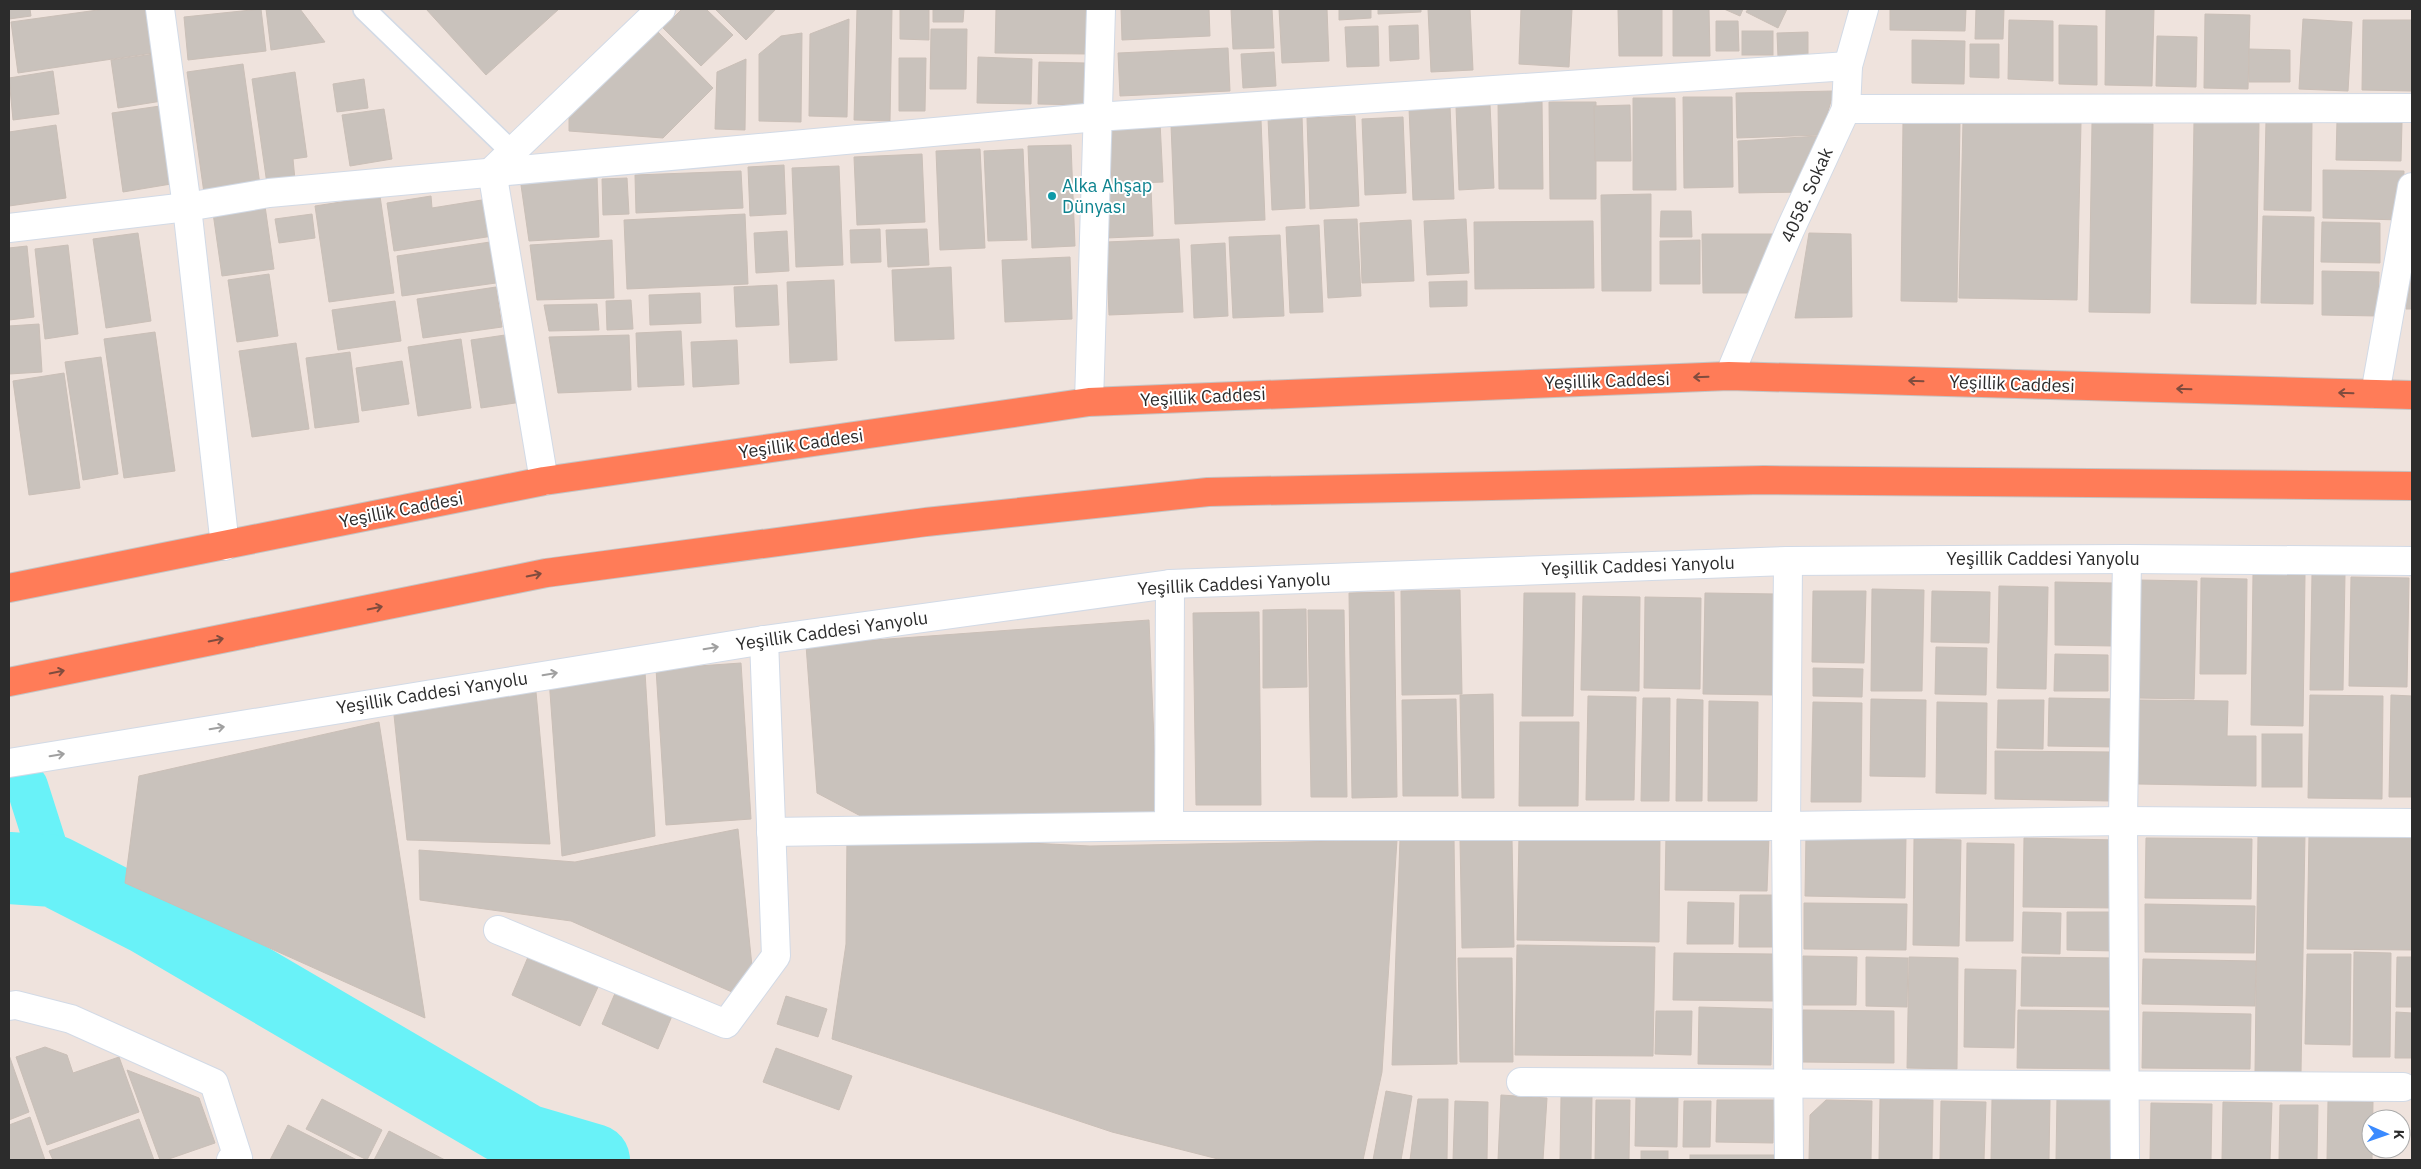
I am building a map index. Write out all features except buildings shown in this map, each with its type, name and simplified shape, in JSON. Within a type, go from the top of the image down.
[{"type":"highway","name":"Yeşillik Caddesi","points":[[9,588],[544,481],[1089,402],[1729,376],[2412,395]]},
{"type":"highway","points":[[9,682],[546,573],[926,522],[1208,492],[1764,480],[2412,486]]},
{"type":"street","points":[[160,9],[187,207],[225,546]]},
{"type":"street","points":[[492,171],[661,9]]},
{"type":"street","points":[[1089,402],[1101,9]]},
{"type":"street","name":"4058. Sokak","points":[[1729,376],[1790,230],[1846,109],[1848,66],[1864,9]]},
{"type":"street","points":[[9,228],[187,207],[269,193],[492,171],[1097,117],[1848,66]]},
{"type":"street","points":[[1846,109],[2412,108]]},
{"type":"street","points":[[492,171],[544,481]]},
{"type":"street","points":[[2375,394],[2412,187]]},
{"type":"street","points":[[2125,1160],[2123,821],[2127,559]]},
{"type":"street","name":"Yeşillik Caddesi Yanyolu","points":[[9,763],[764,640],[1170,584],[1788,561],[2127,559],[2412,561]]},
{"type":"street","points":[[1788,561],[1786,826],[1789,1160]]},
{"type":"street","points":[[1170,584],[1170,826]]},
{"type":"street","points":[[498,930],[726,1024],[776,956],[764,640]]},
{"type":"street","points":[[771,832],[1170,826],[1786,826],[2123,821],[2412,823]]},
{"type":"street","points":[[9,1006],[16,1005],[71,1018],[214,1082],[238,1158],[231,1160]]},
{"type":"street","points":[[1520,1082],[2126,1087],[2403,1087]]},
{"type":"lane","points":[[364,9],[512,152]]},
{"type":"waterway","points":[[27,786],[54,871]]},
{"type":"waterway","points":[[9,868],[54,871],[148,919],[526,1140],[594,1160]]},
{"type":"place","name":"Alka Ahşap Dünyası","points":[[1052,196]]}]
